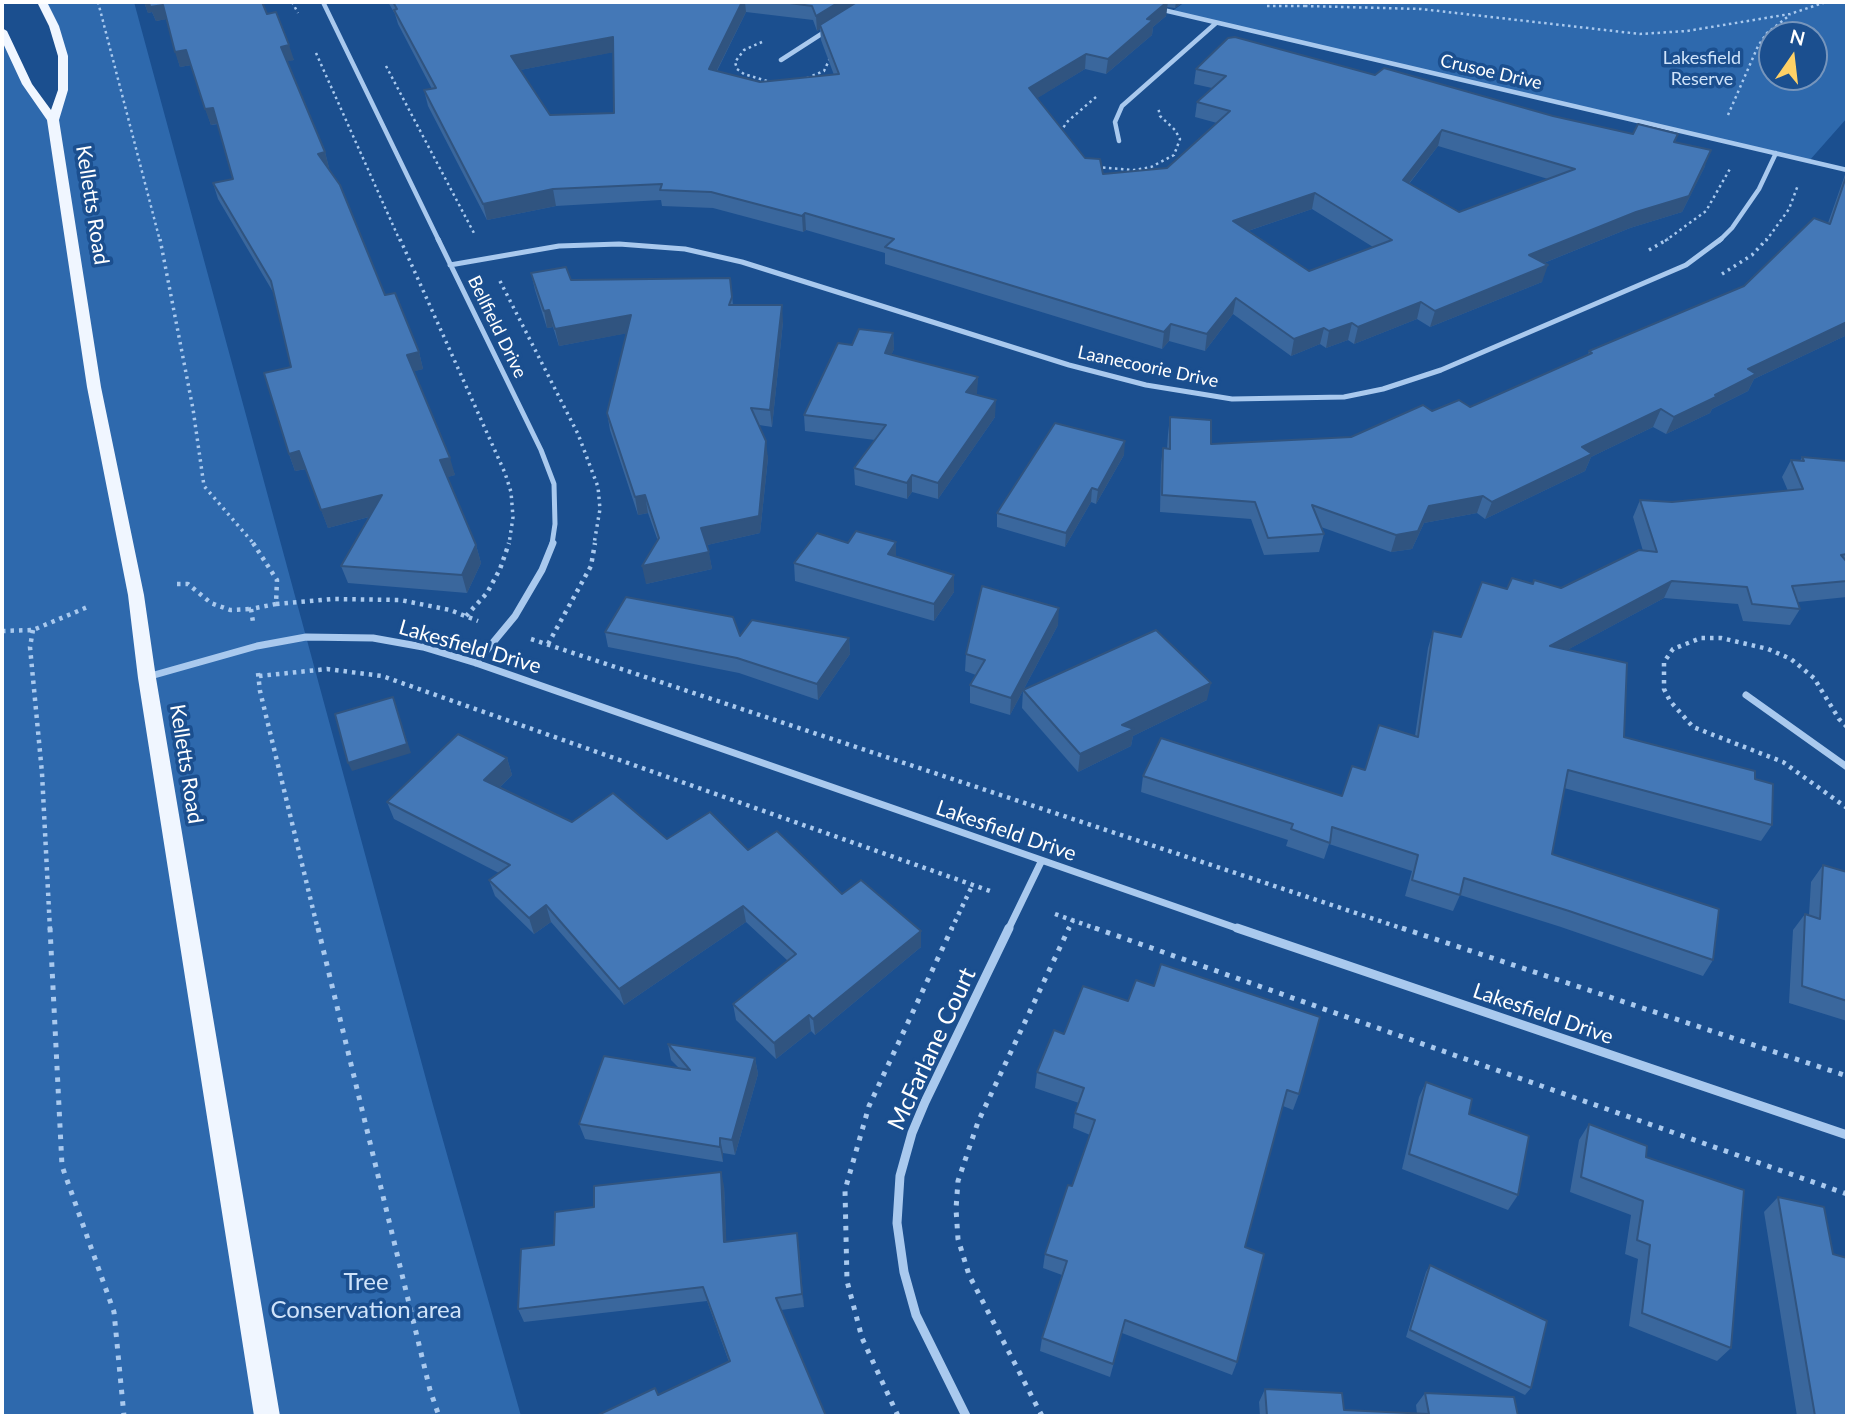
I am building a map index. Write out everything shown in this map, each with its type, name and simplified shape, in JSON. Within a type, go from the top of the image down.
[{"type":"main road","name":"Kelletts Road","points":[[42,2],[54,26],[63,56],[63,90],[54,120],[94,387],[136,595],[147,678],[267,1416]]},
{"type":"main road","name":"Kelletts Road","points":[[2,31],[27,84],[54,120]]},
{"type":"street","name":"Bellfield Drive","points":[[323,2],[545,457],[554,484],[556,503],[552,547],[542,570],[515,616],[476,663]]},
{"type":"street","name":"Crusoe Drive","points":[[1149,7],[1847,170]]},
{"type":"street","points":[[781,60],[837,23]]},
{"type":"street","points":[[1119,141],[1115,122],[1117,112],[1216,23]]},
{"type":"street","name":"Laanecoorie Drive","points":[[450,265],[559,246],[619,244],[685,248],[742,262],[1069,365],[1146,385],[1232,399],[1344,397],[1383,389],[1441,370],[1693,260],[1724,237],[1747,208],[1776,153]]},
{"type":"street","name":"Lakesfield Drive","points":[[147,678],[257,646],[306,637],[373,638],[423,648],[476,663],[1041,862],[1847,1135]]},
{"type":"street","points":[[1746,695],[1847,767]]},
{"type":"street","name":"McFarlane Court","points":[[966,1416],[916,1315],[904,1272],[897,1223],[900,1176],[912,1133],[925,1102],[1041,862]]},
{"type":"path","points":[[98,2],[142,179],[162,247],[193,409],[204,486],[270,566],[277,580],[276,604]]},
{"type":"path","points":[[292,2],[301,20]]},
{"type":"path","points":[[1305,6],[1421,9],[1640,34],[1687,31],[1790,14],[1826,2]]},
{"type":"path","points":[[1726,118],[1758,46],[1767,33],[1790,14]]},
{"type":"path","points":[[312,45],[511,492],[513,517],[510,541],[487,593],[466,616]]},
{"type":"path","points":[[383,62],[477,239]]},
{"type":"path","points":[[1640,254],[1675,235],[1706,211],[1736,158]]},
{"type":"path","points":[[1720,275],[1752,255],[1767,239],[1789,209],[1802,174]]},
{"type":"path","points":[[177,584],[188,584],[211,603],[230,610],[333,599],[400,600],[479,621]]},
{"type":"path","points":[[2,631],[33,631],[90,606]]},
{"type":"path","points":[[251,609],[253,623]]},
{"type":"path","points":[[33,631],[30,647],[42,786],[62,1166],[114,1312],[124,1416]]},
{"type":"path","points":[[531,639],[1847,1076]]},
{"type":"path","points":[[258,665],[423,1363],[439,1416]]},
{"type":"path","points":[[259,676],[327,669],[382,676],[990,891]]},
{"type":"path","points":[[1055,914],[1847,1194]]},
{"type":"path","points":[[1042,1416],[969,1275],[958,1239],[956,1209],[958,1181],[967,1151],[1073,920]]},
{"type":"green space","name":"Tree Conservation area","points":[[40,2],[134,2],[433,1105],[521,1416],[2,1416],[2,31],[27,84],[53,119],[63,90],[54,26]]},
{"type":"green space","name":"Lakesfield Reserve","points":[[1185,2],[1847,2],[1847,118],[1809,161],[1171,12]]},
{"type":"building","points":[[149,2],[262,2],[267,14],[276,12],[289,45],[281,47],[325,152],[318,154],[340,185],[385,295],[395,293],[419,352],[407,355],[450,458],[440,460],[476,545],[462,575],[341,566],[382,495],[321,510],[299,451],[289,454],[264,373],[291,367],[271,281],[213,183],[233,179],[213,108],[205,109],[186,50],[175,52],[163,5],[150,7]]},
{"type":"building","points":[[393,2],[742,2],[709,69],[760,82],[839,74],[820,25],[857,2],[1167,2],[1147,19],[1153,20],[1108,59],[1086,54],[1029,88],[1085,158],[1100,159],[1103,174],[1167,168],[1230,111],[1197,102],[1226,76],[1196,69],[1228,38],[1235,37],[1375,75],[1384,68],[1553,116],[1633,134],[1638,124],[1678,134],[1674,142],[1711,150],[1689,196],[1636,212],[1529,255],[1548,265],[1435,311],[1421,302],[1358,327],[1352,323],[1329,331],[1324,328],[1294,339],[1236,298],[1207,334],[1171,324],[1164,332],[885,247],[894,239],[805,213],[802,216],[711,192],[660,190],[662,184],[553,189],[483,204],[424,90],[436,88],[394,10],[397,9]],"holes":[[[613,37],[614,113],[550,115],[511,56]],[[1442,130],[1575,169],[1459,212],[1403,180]],[[1315,193],[1392,240],[1309,271],[1233,221]]]},
{"type":"building","points":[[782,2],[839,2],[816,16],[812,6]]},
{"type":"building","points":[[1847,174],[1847,322],[1748,369],[1756,374],[1674,417],[1661,409],[1582,447],[1592,454],[1492,502],[1483,496],[1429,506],[1418,531],[1396,535],[1312,505],[1324,534],[1268,538],[1255,502],[1162,495],[1163,448],[1170,449],[1170,417],[1211,420],[1211,444],[1351,437],[1423,405],[1432,411],[1459,400],[1470,407],[1592,353],[1589,351],[1744,286],[1814,218],[1830,224]]},
{"type":"building","points":[[566,267],[571,280],[730,278],[732,297],[729,305],[782,305],[770,410],[751,408],[766,441],[759,516],[701,528],[709,552],[642,566],[659,538],[645,495],[635,497],[607,413],[631,315],[555,329],[549,310],[544,311],[531,273]]},
{"type":"building","points":[[859,329],[893,333],[885,353],[978,377],[966,392],[996,400],[938,483],[912,475],[907,483],[854,468],[886,425],[804,415],[838,343],[852,345]]},
{"type":"building","points":[[1055,423],[1125,441],[1098,490],[1092,488],[1066,533],[997,513]]},
{"type":"building","points":[[1802,457],[1847,461],[1847,554],[1841,555],[1847,562],[1847,581],[1792,586],[1800,609],[1752,604],[1747,587],[1672,581],[1550,646],[1627,663],[1624,737],[1755,771],[1755,779],[1773,784],[1772,825],[1568,770],[1552,854],[1719,909],[1713,960],[1464,878],[1460,895],[1412,880],[1418,855],[1332,827],[1330,843],[1291,829],[1293,824],[1143,776],[1161,738],[1342,796],[1352,766],[1365,770],[1379,725],[1418,737],[1433,631],[1461,637],[1482,582],[1507,589],[1512,578],[1533,584],[1534,580],[1561,588],[1639,550],[1657,552],[1640,500],[1672,502],[1803,489],[1791,460],[1804,461]]},
{"type":"building","points":[[856,531],[896,542],[888,554],[954,575],[934,604],[794,563],[817,533],[848,543]]},
{"type":"building","points":[[982,586],[1059,608],[1011,698],[970,685],[985,660],[966,654]]},
{"type":"building","points":[[626,597],[733,617],[740,636],[752,620],[849,638],[817,684],[737,658],[605,632]]},
{"type":"building","points":[[1156,630],[1211,683],[1122,725],[1134,729],[1080,754],[1023,690]]},
{"type":"building","points":[[393,697],[407,744],[348,763],[335,714]]},
{"type":"building","points":[[458,734],[507,758],[484,780],[572,822],[613,793],[667,839],[710,812],[748,850],[777,831],[842,894],[861,880],[921,931],[813,1019],[809,1015],[774,1043],[733,1004],[796,954],[743,906],[619,989],[546,905],[529,918],[489,880],[510,865],[387,802]]},
{"type":"building","points":[[1823,865],[1847,872],[1847,1001],[1802,986],[1805,914],[1820,919]]},
{"type":"building","points":[[1161,964],[1320,1017],[1299,1094],[1287,1090],[1245,1247],[1264,1254],[1237,1362],[1125,1320],[1113,1364],[1042,1338],[1067,1261],[1045,1254],[1068,1185],[1072,1186],[1095,1120],[1075,1113],[1084,1088],[1037,1072],[1054,1030],[1064,1034],[1083,986],[1128,1001],[1136,980],[1154,986]]},
{"type":"building","points":[[668,1044],[755,1058],[732,1140],[720,1138],[720,1147],[579,1124],[604,1056],[690,1070]]},
{"type":"building","points":[[1426,1082],[1472,1099],[1469,1114],[1529,1136],[1518,1195],[1409,1154]]},
{"type":"building","points":[[1589,1124],[1647,1146],[1646,1157],[1744,1190],[1731,1348],[1642,1313],[1650,1245],[1637,1240],[1643,1201],[1581,1177]]},
{"type":"building","points":[[721,1172],[724,1242],[797,1233],[802,1294],[776,1298],[826,1416],[596,1416],[655,1388],[658,1395],[730,1361],[703,1287],[518,1309],[521,1249],[554,1245],[555,1212],[594,1207],[594,1186]]},
{"type":"building","points":[[1778,1197],[1824,1207],[1833,1254],[1847,1258],[1847,1416],[1815,1416]]},
{"type":"building","points":[[1430,1265],[1547,1321],[1531,1388],[1410,1330]]},
{"type":"building","points":[[1265,1389],[1342,1393],[1344,1410],[1429,1414],[1425,1393],[1514,1397],[1518,1416],[1267,1416]]}]
